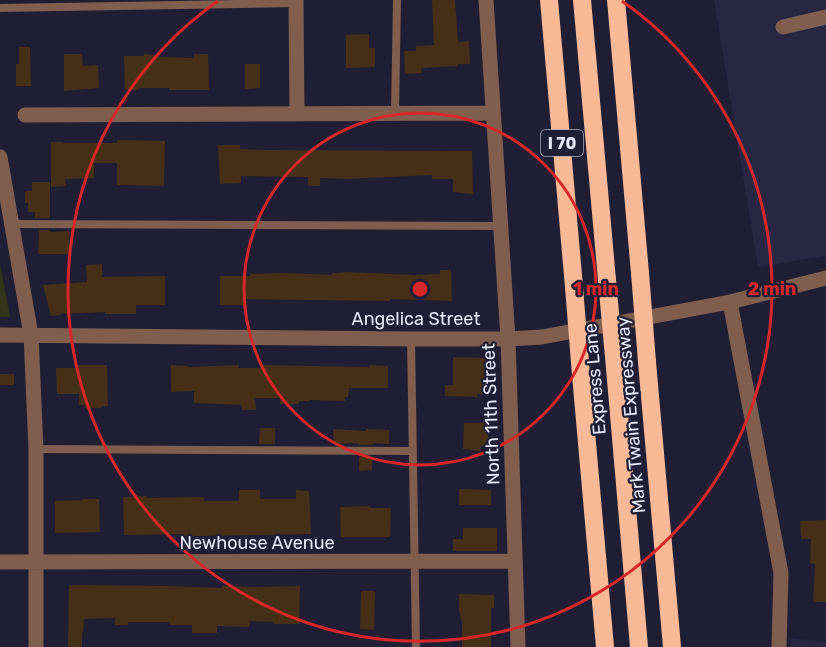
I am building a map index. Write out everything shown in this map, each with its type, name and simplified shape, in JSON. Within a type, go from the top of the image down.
[{"type":"highway","name":"I 70","points":[[549,0],[605,647]]},
{"type":"highway","name":"Express Lane","points":[[582,0],[639,647]]},
{"type":"highway","name":"Mark Twain Expressway","points":[[616,0],[672,647]]},
{"type":"highway","points":[[594,647],[598,563]]},
{"type":"street","name":"North 11th Street","points":[[486,0],[508,339],[518,647]]},
{"type":"street","points":[[296,2],[297,114]]},
{"type":"street","points":[[783,27],[826,17]]},
{"type":"street","points":[[25,116],[493,113]]},
{"type":"street","points":[[0,157],[31,335],[36,449],[36,647]]},
{"type":"street","name":"Angelica Street","points":[[0,336],[411,339],[542,337],[730,302],[826,278]]},
{"type":"street","points":[[730,302],[781,573],[779,647]]},
{"type":"street","name":"Newhouse Avenue","points":[[0,562],[515,561]]},
{"type":"lane","points":[[395,113],[397,0]]},
{"type":"lane","points":[[0,8],[296,2]]},
{"type":"lane","points":[[11,224],[501,226]]},
{"type":"lane","points":[[411,339],[416,647]]},
{"type":"lane","points":[[36,449],[413,451]]},
{"type":"shaded area","points":[[714,0],[826,0],[826,256],[758,267]]},
{"type":"shaded area","points":[[790,638],[826,642],[826,647],[790,647]]},
{"type":"green space","points":[[0,263],[10,317],[0,317]]},
{"type":"building","points":[[432,0],[455,0],[458,42],[469,41],[470,64],[421,68],[422,73],[405,74],[404,51],[416,51],[416,46],[434,45]]},
{"type":"building","points":[[369,34],[369,48],[375,48],[375,67],[346,68],[346,35]]},
{"type":"building","points":[[19,47],[30,47],[31,86],[16,86]]},
{"type":"building","points":[[64,54],[82,54],[83,66],[98,65],[99,88],[64,91]]},
{"type":"building","points":[[144,54],[157,55],[157,57],[194,58],[194,54],[208,54],[209,90],[139,88],[139,90],[125,90],[124,56],[144,56]]},
{"type":"building","points":[[245,64],[260,64],[260,88],[245,89]]},
{"type":"building","points":[[117,140],[165,141],[164,186],[117,185],[117,163],[94,163],[94,178],[65,179],[66,186],[51,187],[51,142],[117,143]]},
{"type":"building","points":[[218,145],[240,145],[240,149],[264,150],[472,151],[473,194],[453,192],[453,179],[432,179],[432,175],[320,178],[320,186],[308,186],[308,177],[241,176],[241,183],[220,184]]},
{"type":"building","points":[[32,182],[50,182],[50,218],[35,218],[35,212],[28,212],[25,191],[32,191]]},
{"type":"building","points":[[39,230],[69,231],[69,254],[38,254]]},
{"type":"building","points":[[102,264],[102,277],[165,276],[165,305],[136,305],[136,314],[105,314],[105,312],[51,316],[43,285],[87,282],[86,265]]},
{"type":"building","points":[[440,270],[451,270],[452,301],[243,299],[243,305],[220,305],[220,276],[282,273],[332,275],[332,273],[348,272],[414,275],[440,274]]},
{"type":"building","points":[[453,357],[486,358],[487,394],[477,394],[477,397],[445,396],[445,385],[453,385]]},
{"type":"building","points":[[78,365],[107,365],[108,406],[85,408],[85,405],[79,405],[79,394],[57,394],[56,368],[79,368]]},
{"type":"building","points":[[171,365],[188,367],[239,365],[239,368],[262,368],[262,365],[388,366],[388,388],[349,388],[345,401],[310,400],[299,401],[299,404],[280,404],[280,398],[255,398],[256,410],[242,410],[241,405],[194,403],[194,391],[171,392]]},
{"type":"building","points":[[0,374],[14,374],[14,385],[0,385]]},
{"type":"building","points":[[464,423],[488,423],[488,447],[481,446],[480,451],[463,449]]},
{"type":"building","points":[[260,428],[275,428],[275,444],[259,444]]},
{"type":"building","points":[[333,429],[389,430],[389,444],[334,444]]},
{"type":"building","points":[[359,457],[372,457],[372,470],[359,471]]},
{"type":"building","points":[[459,489],[491,490],[491,505],[459,505]]},
{"type":"building","points":[[239,490],[260,490],[260,499],[296,499],[296,490],[309,491],[311,534],[124,535],[123,497],[204,497],[204,501],[239,501]]},
{"type":"building","points":[[99,499],[100,532],[55,533],[55,501]]},
{"type":"building","points":[[369,506],[369,508],[391,508],[390,537],[341,537],[340,507]]},
{"type":"building","points":[[826,520],[826,602],[813,602],[815,564],[810,563],[811,539],[801,539],[800,521]]},
{"type":"building","points":[[463,528],[497,528],[497,551],[453,551],[453,539],[463,539]]},
{"type":"building","points":[[69,585],[222,588],[222,586],[300,586],[299,624],[250,621],[249,627],[217,626],[217,633],[192,633],[192,625],[169,625],[169,622],[128,622],[128,625],[115,625],[115,618],[85,619],[82,647],[68,647]]},
{"type":"building","points":[[361,591],[375,591],[374,630],[360,629]]},
{"type":"building","points":[[459,594],[494,595],[494,608],[491,608],[491,647],[462,647]]}]
